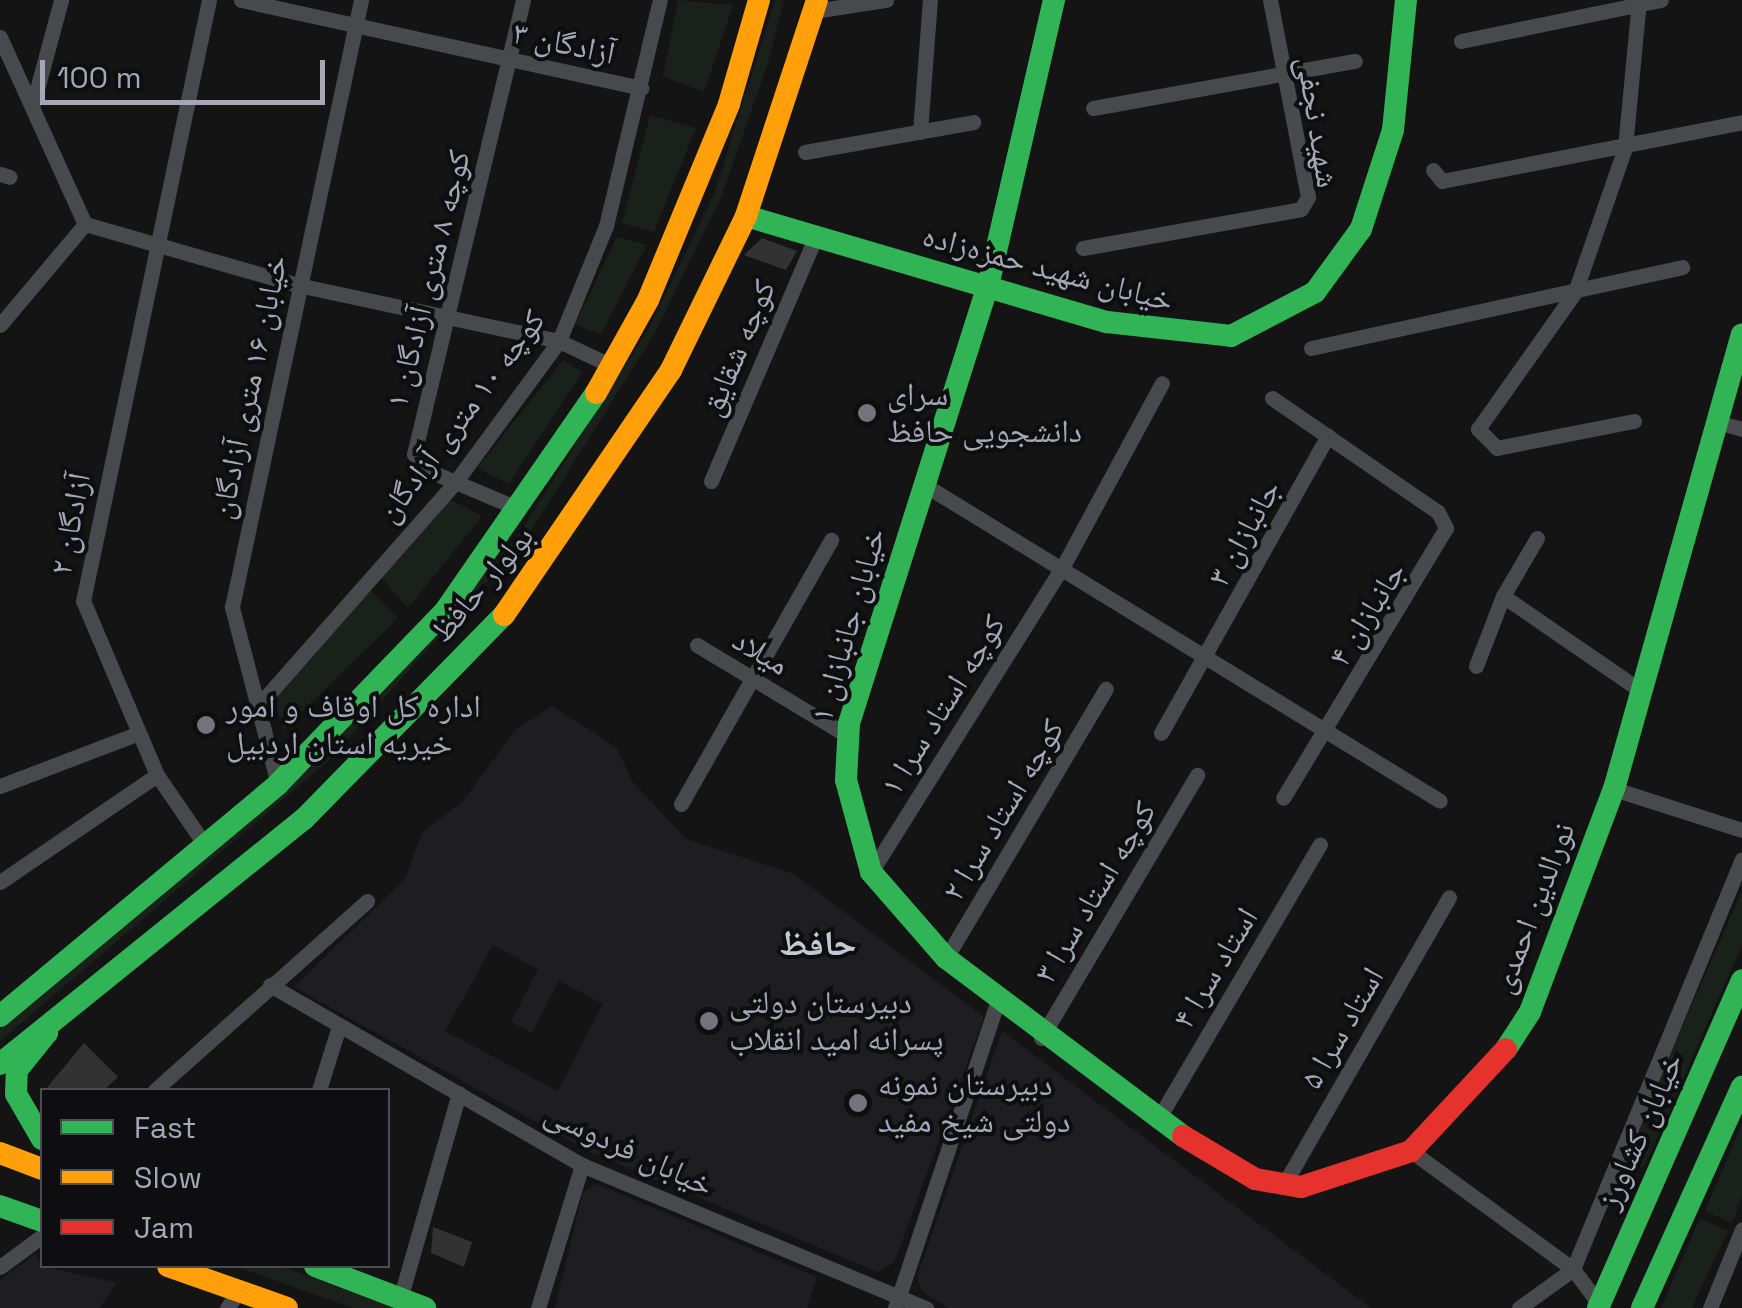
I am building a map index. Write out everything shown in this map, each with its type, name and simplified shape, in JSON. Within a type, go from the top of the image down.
[{"type":"main road","name":"بولوار حافظ","points":[[0,1016],[278,784],[445,612],[612,366],[693,200],[759,0]]},
{"type":"main road","name":"خیابان جانبازان ۱","points":[[1041,1038],[946,958],[870,872],[846,780],[848,736],[923,484],[988,285],[1054,0]]},
{"type":"main road","name":"خیابان شهید حمزه‌زاده","points":[[746,216],[1188,338],[1231,336],[1296,306],[1331,276],[1361,229],[1393,130],[1406,0]]},
{"type":"main road","name":"بولوار حافظ","points":[[0,1064],[47,1033],[304,819],[487,636],[671,370],[746,216],[816,6]]},
{"type":"main road","name":"نورالدین احمدی","points":[[1283,1186],[1348,1177],[1411,1150],[1486,1078],[1530,1012],[1614,788],[1640,690],[1731,426],[1742,335]]},
{"type":"main road","name":"خیابان کشاورز","points":[[1598,1306],[1742,980]]},
{"type":"main road","points":[[40,1136],[16,1094],[17,1070],[47,1033]]},
{"type":"main road","points":[[1041,1038],[1157,1121],[1283,1186]]},
{"type":"main road","points":[[1642,1308],[1742,1087]]},
{"type":"main road","points":[[0,1153],[40,1167]]},
{"type":"main road","points":[[0,1206],[40,1220]]},
{"type":"main road","points":[[172,1268],[233,1299],[288,1308]]},
{"type":"main road","points":[[320,1268],[425,1308]]},
{"type":"street","points":[[33,104],[61,0]]},
{"type":"street","name":"آزادگان ۲","points":[[205,845],[157,775],[136,734],[83,601],[153,248],[209,0]]},
{"type":"street","name":"آزادگان ۳","points":[[241,0],[641,88]]},
{"type":"street","name":"خیابان ۱۶ متری آزادگان","points":[[278,784],[232,608],[362,0]]},
{"type":"street","name":"کوچه ۸ متری آزادگان ۱","points":[[518,508],[454,484],[414,454],[523,0]]},
{"type":"street","name":"کوچه ۱۰ متری آزادگان","points":[[258,706],[454,484],[560,341],[606,226],[660,0]]},
{"type":"street","points":[[816,6],[886,0]]},
{"type":"street","points":[[920,132],[930,0]]},
{"type":"street","name":"شهید نجفی","points":[[1083,248],[1301,209],[1308,197],[1270,0]]},
{"type":"street","points":[[1461,40],[1661,0]]},
{"type":"street","points":[[1634,422],[1497,448],[1482,439],[1482,416],[1575,292],[1625,148],[1639,2]]},
{"type":"street","points":[[0,37],[86,224],[153,248],[298,285],[447,320],[560,341],[612,366]]},
{"type":"street","points":[[1093,108],[1355,62]]},
{"type":"street","points":[[805,152],[973,122]]},
{"type":"street","points":[[1432,170],[1442,181],[1742,122]]},
{"type":"street","points":[[0,325],[86,224]]},
{"type":"street","name":"کوچه شقایق","points":[[711,481],[815,238]]},
{"type":"street","points":[[1311,348],[1682,267]]},
{"type":"street","name":"کوچه استاد سرا ۱","points":[[870,872],[1062,568],[1162,383]]},
{"type":"street","points":[[1272,398],[1328,436]]},
{"type":"street","name":"جانبازان ۴","points":[[1283,798],[1446,528],[1438,512],[1328,436]]},
{"type":"street","name":"جانبازان ۳","points":[[1162,733],[1328,436]]},
{"type":"street","points":[[923,484],[1329,726],[1440,801]]},
{"type":"street","points":[[1476,666],[1503,596],[1538,538]]},
{"type":"street","points":[[680,804],[831,540]]},
{"type":"street","points":[[1503,596],[1640,690]]},
{"type":"street","name":"میلاد","points":[[697,645],[848,736]]},
{"type":"street","name":"کوچه استاد سرا ۲","points":[[946,958],[1106,690]]},
{"type":"street","points":[[0,786],[136,734]]},
{"type":"street","points":[[0,882],[157,775]]},
{"type":"street","name":"کوچه استاد سرا ۳","points":[[1041,1038],[1196,775]]},
{"type":"street","points":[[1614,788],[1742,830]]},
{"type":"street","name":"استاد سرا ۴","points":[[1157,1121],[1320,844]]},
{"type":"street","points":[[1519,1308],[1573,1269],[1742,859]]},
{"type":"street","name":"استاد سرا ۵","points":[[1283,1186],[1449,898]]},
{"type":"street","points":[[156,1088],[367,900]]},
{"type":"street","name":"خیابان فردوسی","points":[[270,985],[582,1164],[898,1301],[926,1308]]},
{"type":"street","points":[[898,1301],[997,1002]]},
{"type":"street","points":[[320,1088],[339,1026]]},
{"type":"street","points":[[400,1299],[459,1093]]},
{"type":"street","points":[[1411,1150],[1573,1269],[1598,1306]]},
{"type":"street","points":[[538,1308],[582,1164]]},
{"type":"street","points":[[1710,1308],[1742,1229]]},
{"type":"street","points":[[0,1267],[40,1237]]},
{"type":"shaded area","points":[[678,0],[733,5],[704,92],[663,76]]},
{"type":"shaded area","points":[[775,0],[784,0],[768,63],[722,195],[656,331],[527,537],[329,760],[0,1041],[0,1030],[324,756],[520,533],[649,328],[714,194]]},
{"type":"shaded area","points":[[650,115],[696,128],[654,232],[622,223]]},
{"type":"shaded area","points":[[617,237],[647,245],[601,335],[575,324]]},
{"type":"shaded area","points":[[563,360],[582,372],[509,484],[477,468]]},
{"type":"shaded area","points":[[450,499],[482,516],[408,608],[381,577]]},
{"type":"shaded area","points":[[369,589],[398,618],[283,730],[274,696]]},
{"type":"shaded area","points":[[552,706],[617,748],[632,781],[686,839],[794,874],[984,1017],[894,1263],[878,1272],[592,1153],[294,987],[405,879],[422,833],[464,800],[516,729]],"holes":[[[493,945],[538,969],[511,1022],[532,1033],[559,981],[603,1004],[558,1091],[445,1031]]]},
{"type":"shaded area","points":[[1742,891],[1742,945],[1644,1167],[1633,1169],[1625,1157]]},
{"type":"shaded area","points":[[1002,1031],[1371,1308],[949,1308],[922,1292],[917,1277]]},
{"type":"shaded area","points":[[1742,1124],[1742,1197],[1732,1223],[1705,1211]]},
{"type":"shaded area","points":[[597,1184],[817,1277],[807,1308],[555,1308],[583,1192]]},
{"type":"shaded area","points":[[1700,1218],[1728,1231],[1692,1308],[1661,1308]]},
{"type":"shaded area","points":[[36,1253],[40,1268],[117,1283],[99,1308],[0,1308],[0,1280]]},
{"type":"shaded area","points":[[241,1268],[286,1268],[395,1308],[353,1308]]},
{"type":"building","points":[[762,238],[797,251],[786,270],[744,255]]},
{"type":"building","points":[[84,1043],[118,1077],[106,1088],[47,1088]]},
{"type":"building","points":[[433,1227],[472,1242],[464,1267],[431,1253]]},
{"type":"traffic: fast","points":[[1054,0],[988,285],[849,724],[846,780],[871,872],[946,958],[1183,1136]]},
{"type":"traffic: fast","points":[[746,216],[1107,322],[1231,336],[1315,292],[1361,229],[1393,130],[1406,0]]},
{"type":"traffic: fast","points":[[1506,1049],[1530,1012],[1614,789],[1742,335]]},
{"type":"traffic: fast","points":[[0,1016],[278,784],[445,611],[596,393]]},
{"type":"traffic: fast","points":[[0,1064],[304,819],[504,615]]},
{"type":"traffic: fast","points":[[1598,1308],[1742,980]]},
{"type":"traffic: fast","points":[[40,1136],[16,1094],[17,1070],[47,1033]]},
{"type":"traffic: fast","points":[[1642,1308],[1742,1087]]},
{"type":"traffic: fast","points":[[0,1206],[40,1220]]},
{"type":"traffic: fast","points":[[320,1268],[425,1308]]},
{"type":"traffic: slow","points":[[596,393],[648,300],[729,104],[759,0]]},
{"type":"traffic: slow","points":[[504,615],[671,370],[746,216],[817,0]]},
{"type":"traffic: slow","points":[[0,1153],[40,1168]]},
{"type":"traffic: slow","points":[[174,1268],[287,1308]]},
{"type":"traffic: jam","points":[[1183,1136],[1255,1179],[1301,1187],[1411,1151],[1506,1049]]},
{"type":"place","name":"سرای دانشجویی حافظ","points":[[867,413]]},
{"type":"place","name":"اداره کل اوقاف و امور خیریه استان اردبیل","points":[[206,725]]},
{"type":"place","name":"دبیرستان دولتی پسرانه امید انقلاب","points":[[709,1021]]},
{"type":"place","name":"دبیرستان نمونه دولتی شیخ مفید","points":[[858,1103]]},
{"type":"district","name":"حافظ","points":[[818,943]]}]
